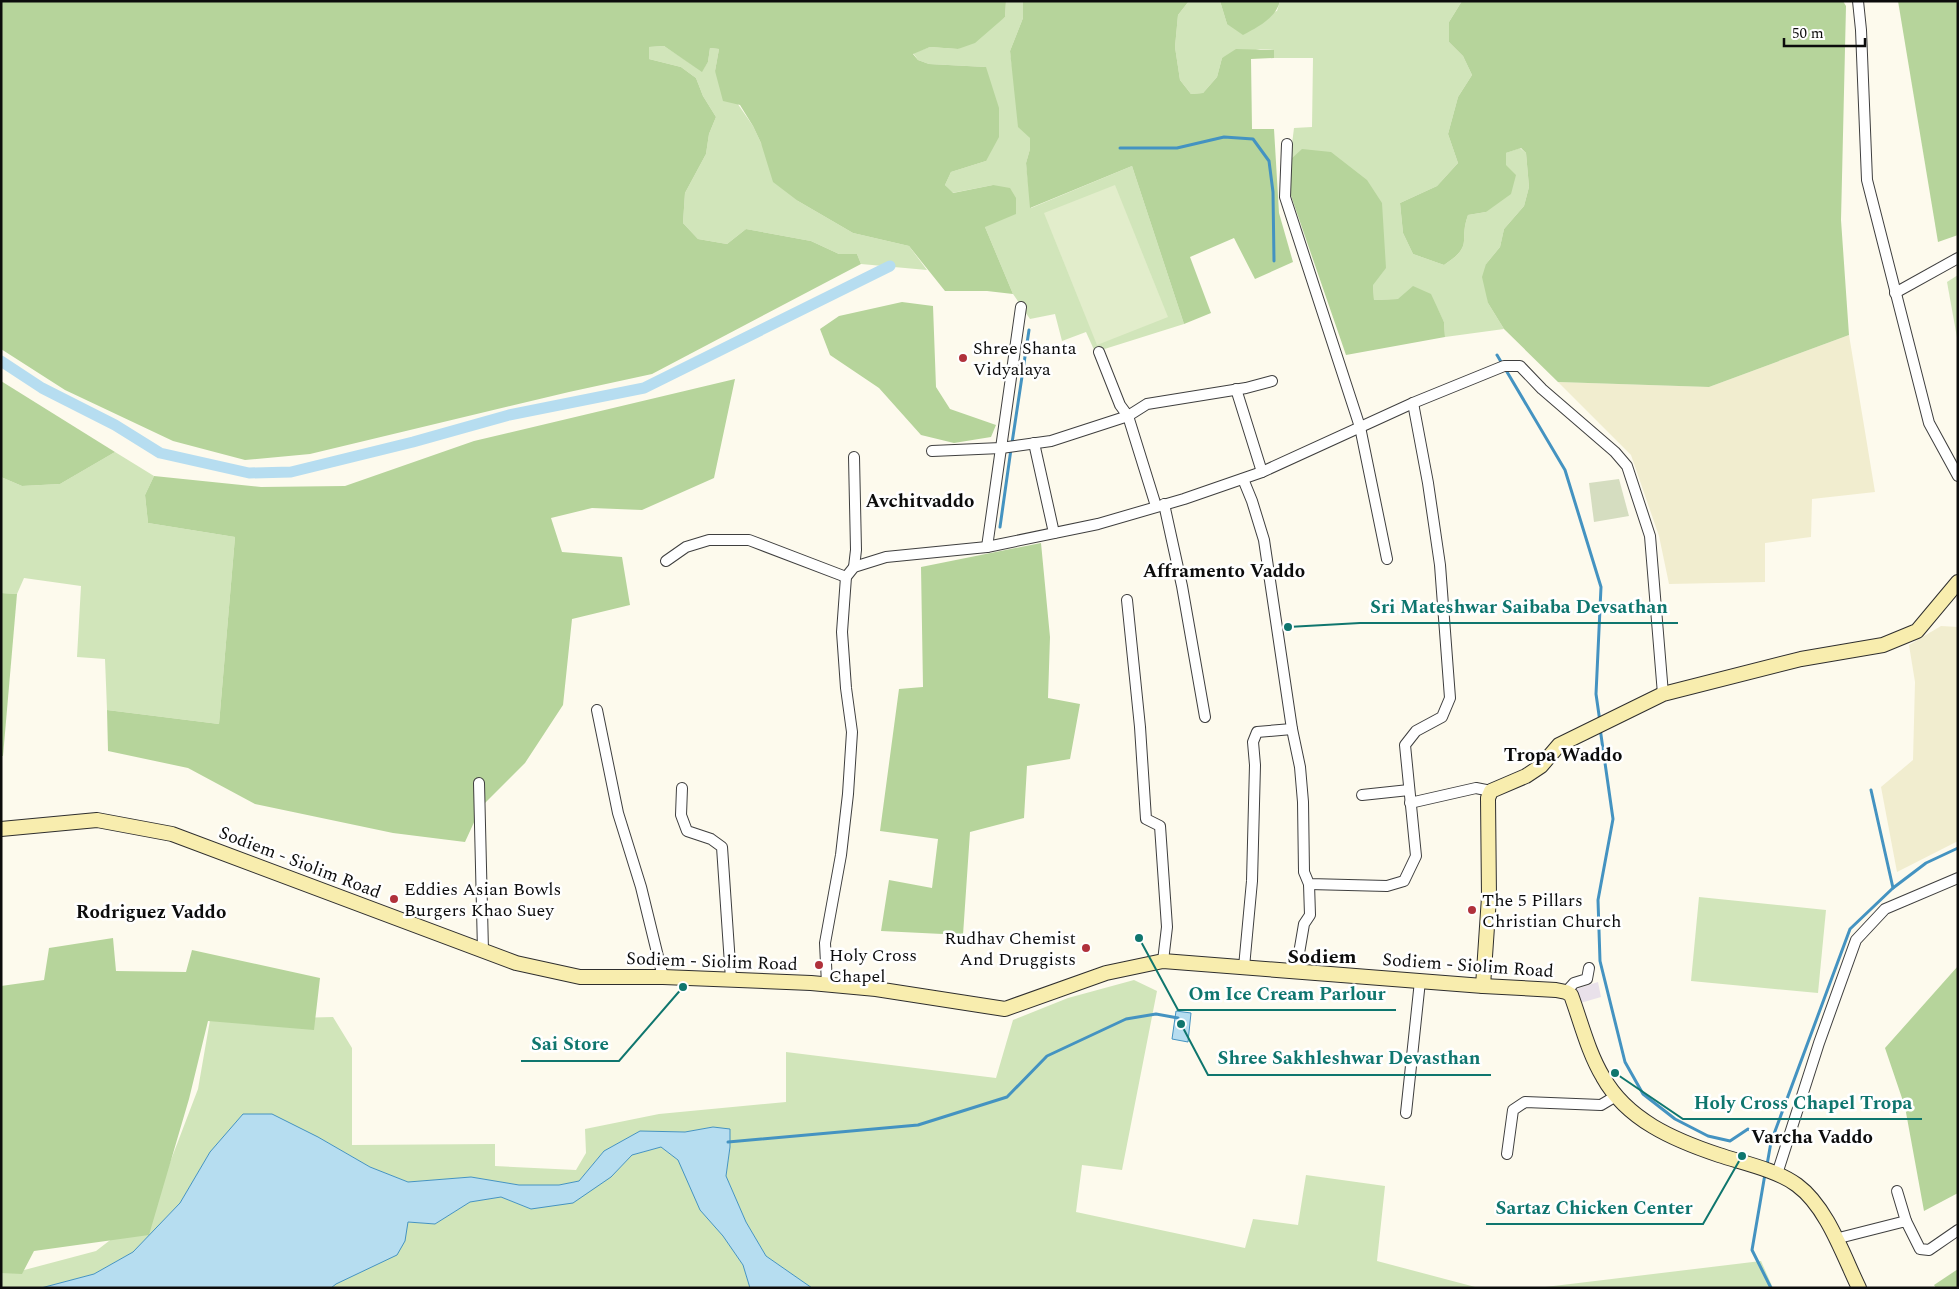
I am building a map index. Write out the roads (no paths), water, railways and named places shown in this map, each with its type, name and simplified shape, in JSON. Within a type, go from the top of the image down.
[{"type":"main road","points":[[1483,986],[1489,897],[1488,798],[1491,791],[1526,776],[1541,766],[1559,745],[1663,694],[1801,659],[1883,646],[1917,631],[1933,615],[1958,582]]},
{"type":"main road","name":"Sodiem - Siolim Road","points":[[1,829],[96,820],[172,834],[516,963],[580,977],[663,977],[827,984],[876,988],[1005,1009],[1106,973],[1163,961],[1566,992],[1571,995],[1602,1076],[1616,1096],[1634,1114],[1655,1128],[1704,1150],[1769,1172],[1797,1185],[1820,1208],[1859,1288]]},
{"type":"street","points":[[1858,1],[1861,30],[1867,180],[1929,423],[1958,476]]},
{"type":"street","points":[[1287,144],[1285,196],[1360,427],[1387,558]]},
{"type":"street","points":[[1895,293],[1958,258]]},
{"type":"street","points":[[987,547],[1021,307]]},
{"type":"street","points":[[1099,352],[1120,405],[1128,416],[1160,505],[1182,586],[1205,717]]},
{"type":"street","points":[[854,567],[886,557],[987,547],[1098,524],[1262,472],[1413,403],[1504,366],[1520,366],[1542,389],[1615,452],[1627,466],[1650,536],[1663,694]]},
{"type":"street","points":[[932,451],[1001,448],[1051,441],[1128,416],[1147,404],[1272,381]]},
{"type":"street","points":[[1236,389],[1262,472]]},
{"type":"street","points":[[1309,884],[1387,886],[1404,881],[1416,856],[1405,744],[1416,731],[1442,717],[1450,698],[1440,565],[1428,483],[1413,403]]},
{"type":"street","points":[[1034,443],[1054,533]]},
{"type":"street","points":[[827,984],[825,943],[841,856],[852,732],[846,688],[842,632],[846,577],[854,567],[856,550],[854,457]]},
{"type":"street","points":[[1243,479],[1264,540],[1292,729],[1300,767],[1303,802],[1304,872],[1309,884],[1310,915],[1304,924],[1296,971]]},
{"type":"street","points":[[666,561],[686,547],[709,540],[749,540],[846,577]]},
{"type":"street","points":[[1127,600],[1140,727],[1146,819],[1160,826],[1167,927],[1163,961]]},
{"type":"street","points":[[598,710],[618,813],[641,888],[663,977]]},
{"type":"street","points":[[1244,967],[1252,871],[1255,765],[1253,742],[1256,732],[1292,729]]},
{"type":"street","points":[[479,783],[482,951]]},
{"type":"street","points":[[682,788],[681,815],[687,832],[711,839],[722,847],[731,980]]},
{"type":"street","points":[[1410,803],[1476,788],[1491,791]]},
{"type":"street","points":[[1362,796],[1409,790]]},
{"type":"street","points":[[1769,1172],[1819,1043],[1856,940],[1885,909],[1958,878]]},
{"type":"street","points":[[1566,992],[1574,983],[1587,979],[1589,968]]},
{"type":"street","points":[[1406,1113],[1420,981]]},
{"type":"street","points":[[1507,1154],[1513,1110],[1525,1102],[1600,1105],[1616,1096]]},
{"type":"street","points":[[1897,1191],[1906,1222],[1920,1249],[1929,1250],[1958,1230]]},
{"type":"street","points":[[1835,1239],[1906,1222]]},
{"type":"water","points":[[1176,1011],[1191,1013],[1188,1042],[1172,1039]]},
{"type":"water","points":[[243,1114],[272,1114],[318,1137],[370,1167],[408,1182],[471,1177],[519,1185],[559,1185],[579,1181],[604,1151],[640,1131],[685,1132],[713,1127],[730,1129],[730,1147],[726,1176],[746,1222],[766,1256],[812,1288],[750,1288],[743,1265],[723,1236],[700,1210],[678,1160],[661,1147],[632,1155],[611,1177],[573,1203],[531,1209],[501,1197],[470,1202],[435,1224],[408,1222],[405,1241],[397,1255],[331,1288],[41,1288],[94,1274],[133,1252],[180,1203],[210,1152]]},
{"type":"waterway","points":[[1120,148],[1177,148],[1224,137],[1253,139],[1269,161],[1273,192],[1274,261]]},
{"type":"waterway","points":[[1,361],[42,388],[115,425],[160,453],[249,473],[291,472],[413,442],[509,415],[644,388],[890,266]]},
{"type":"waterway","points":[[1012,443],[1029,330]]},
{"type":"waterway","points":[[1497,355],[1565,470],[1601,587],[1596,694],[1600,722]]},
{"type":"waterway","points":[[1000,527],[1011,449]]},
{"type":"waterway","points":[[1600,728],[1613,819],[1598,900],[1600,961],[1625,1062],[1643,1094],[1675,1119],[1708,1136],[1730,1141],[1748,1129],[1771,1142]]},
{"type":"waterway","points":[[1871,790],[1893,888]]},
{"type":"waterway","points":[[1767,1165],[1771,1142],[1850,929],[1893,888],[1926,863],[1958,848]]},
{"type":"waterway","points":[[728,1142],[918,1125],[1007,1097],[1047,1056],[1126,1019],[1156,1014],[1178,1018]]},
{"type":"waterway","points":[[1765,1174],[1752,1250],[1771,1288]]},
{"type":"place","name":"Shree Shanta Vidyalaya","points":[[963,358]]},
{"type":"place","name":"Sri Mateshwar Saibaba Devsathan","points":[[1288,627]]},
{"type":"place","name":"Eddies Asian Bowls Burgers Khao Suey","points":[[394,899]]},
{"type":"place","name":"The 5 Pillars Christian Church","points":[[1472,910]]},
{"type":"place","name":"Om Ice Cream Parlour","points":[[1139,938]]},
{"type":"place","name":"Rudhav Chemist And Druggists","points":[[1086,948]]},
{"type":"place","name":"Holy Cross Chapel","points":[[819,965]]},
{"type":"place","name":"Sai Store","points":[[683,987]]},
{"type":"place","name":"Shree Sakhleshwar Devasthan","points":[[1181,1024]]},
{"type":"place","name":"Holy Cross Chapel Tropa","points":[[1615,1073]]},
{"type":"place","name":"Sartaz Chicken Center","points":[[1742,1156]]},
{"type":"district","name":"Avchitvaddo","points":[[920,500]]},
{"type":"district","name":"Afframento Vaddo","points":[[1224,570]]},
{"type":"district","name":"Tropa Waddo","points":[[1563,754]]},
{"type":"district","name":"Rodriguez Vaddo","points":[[151,911]]},
{"type":"district","name":"Sodiem","points":[[1322,956]]},
{"type":"district","name":"Varcha Vaddo","points":[[1812,1136]]}]
